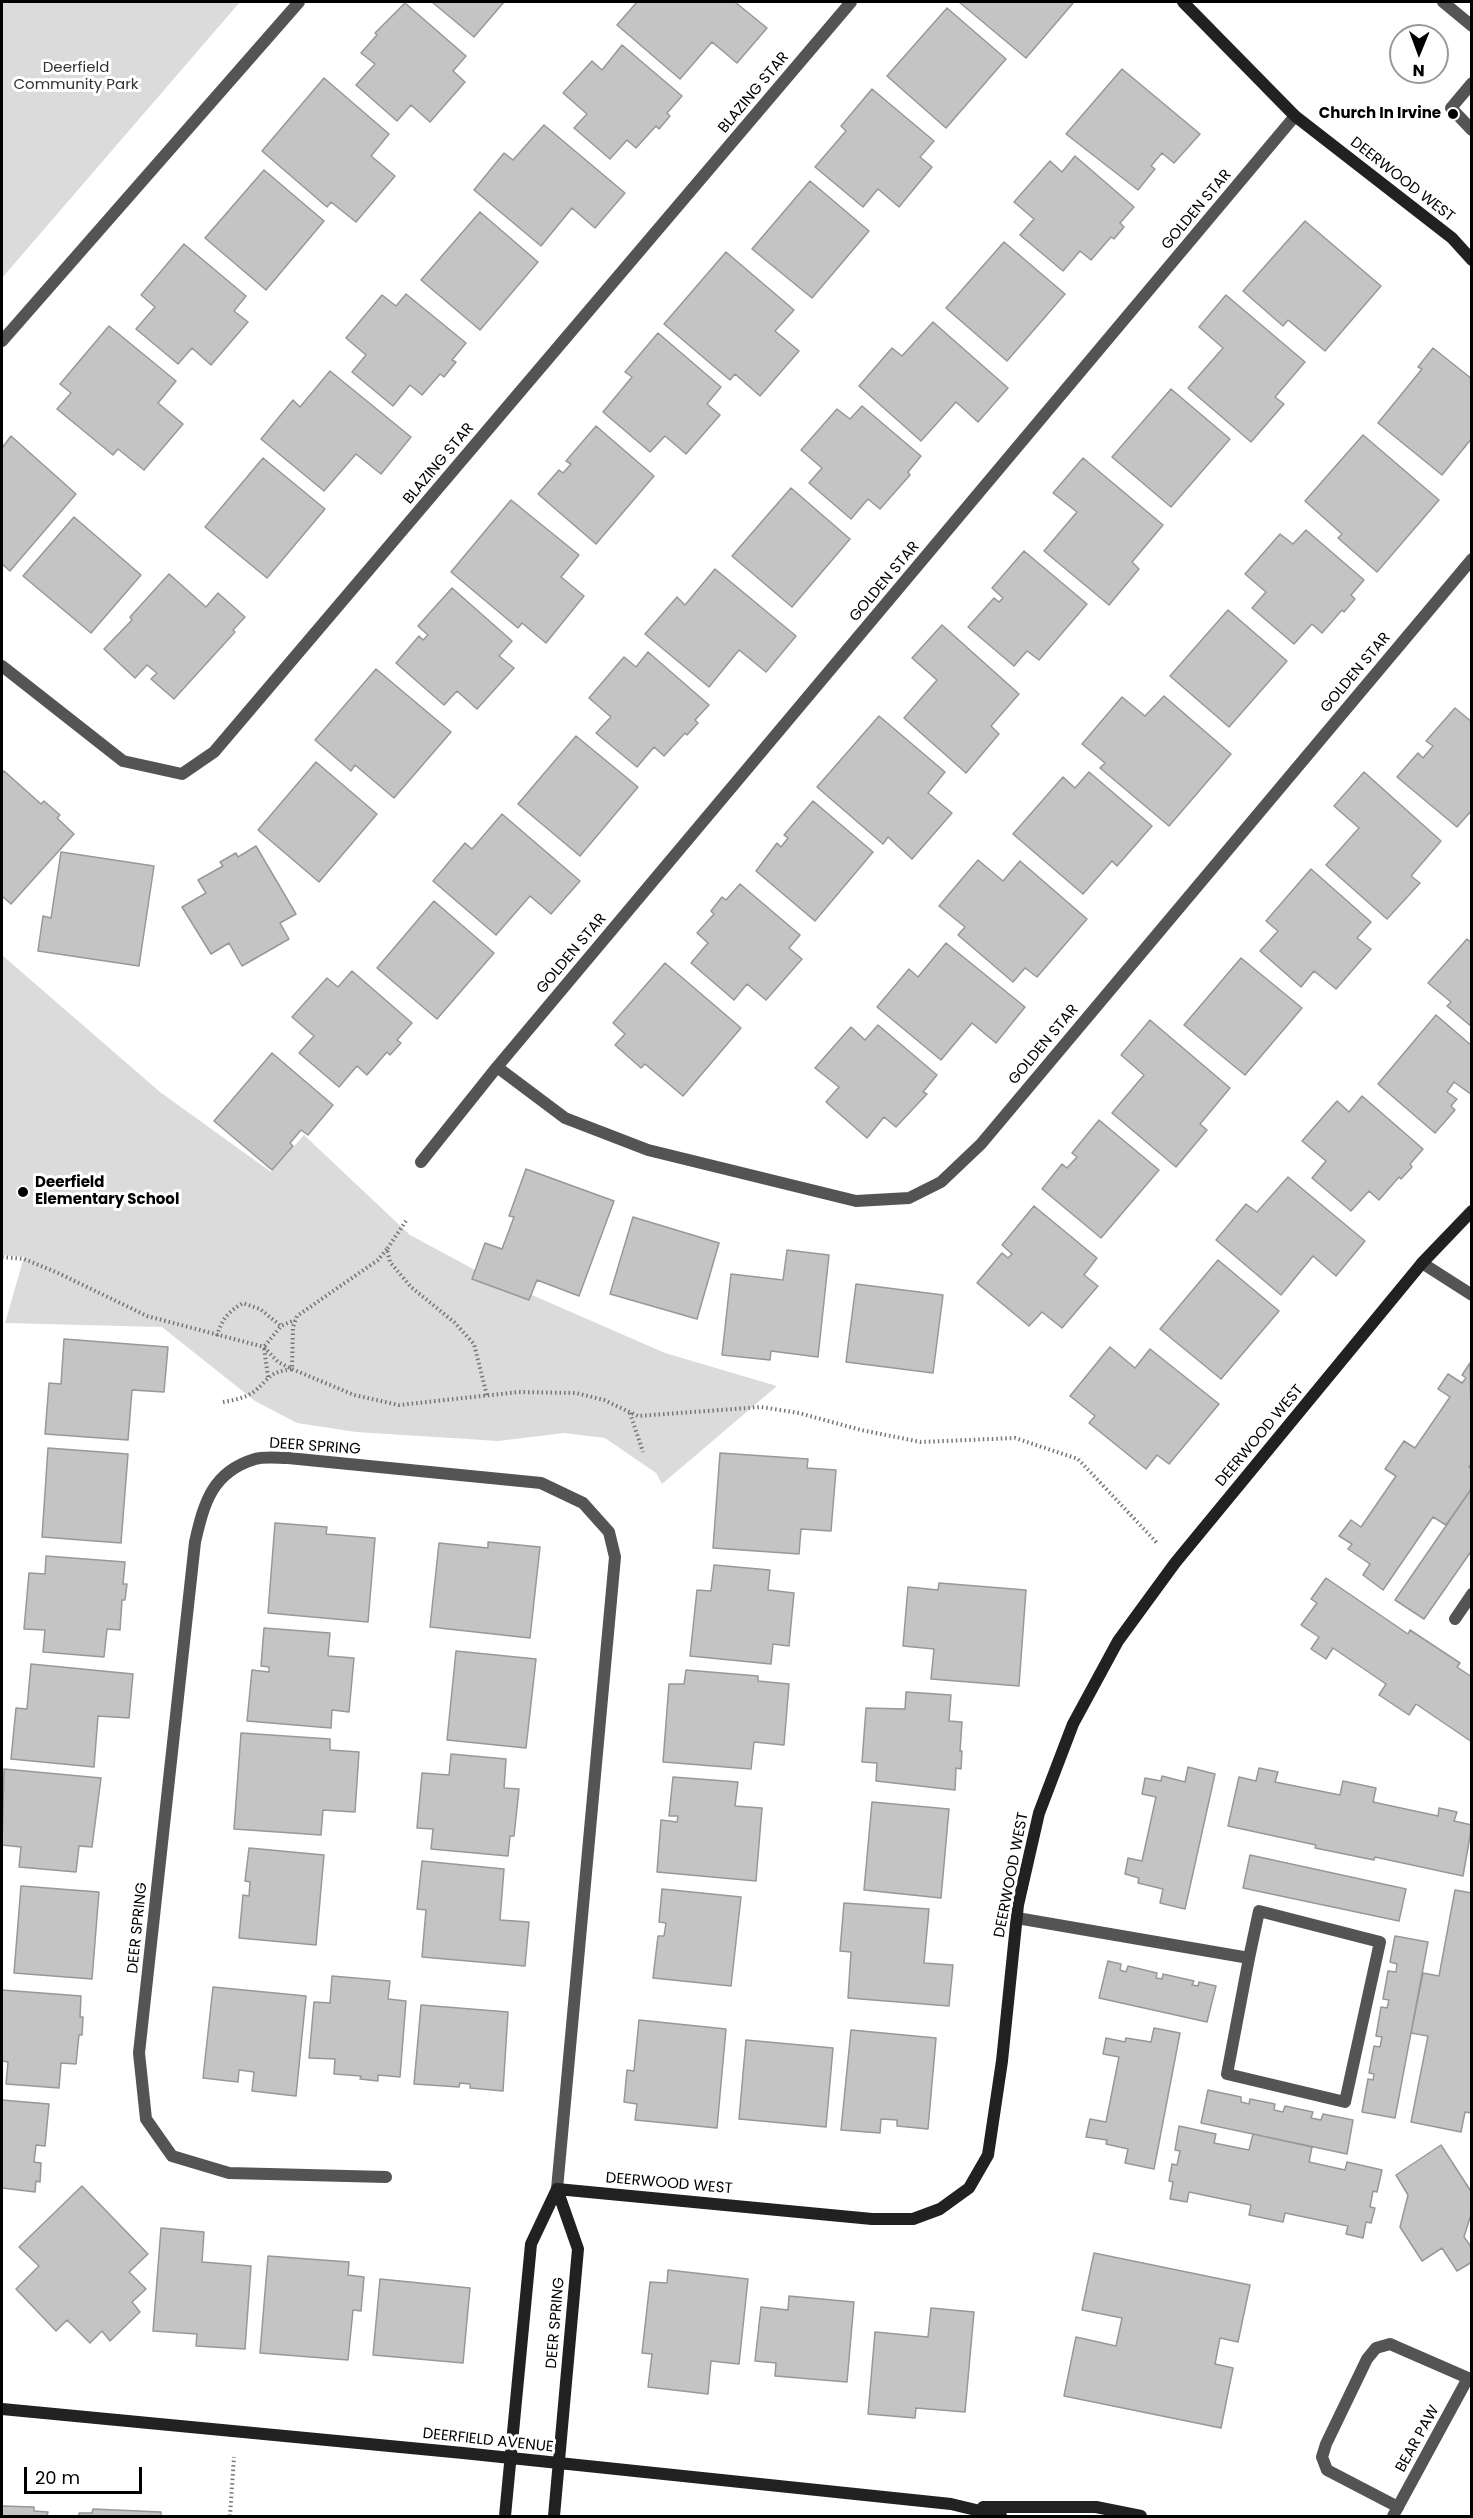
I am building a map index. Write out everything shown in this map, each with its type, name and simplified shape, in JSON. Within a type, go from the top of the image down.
[{"type":"street","points":[[2,341],[299,2]]},
{"type":"street","name":"BLAZING STAR","points":[[2,666],[123,761],[182,774],[214,752],[851,2]]},
{"type":"street","name":"DEERWOOD WEST","points":[[1183,2],[1295,116],[1452,238],[1472,260]]},
{"type":"street","points":[[1443,2],[1472,26]]},
{"type":"street","points":[[1472,83],[1451,108],[1472,130]]},
{"type":"street","name":"GOLDEN STAR","points":[[421,1162],[497,1067],[1295,116]]},
{"type":"street","name":"GOLDEN STAR","points":[[497,1067],[566,1118],[648,1150],[856,1201],[909,1198],[941,1182],[981,1144],[1472,559]]},
{"type":"street","name":"DEERWOOD WEST","points":[[557,2189],[872,2219],[913,2219],[940,2209],[969,2188],[988,2155],[1002,2061],[1017,1918],[1039,1814],[1073,1724],[1118,1641],[1175,1563],[1422,1263],[1472,1210]]},
{"type":"street","points":[[1422,1263],[1472,1295]]},
{"type":"street","name":"DEER SPRING","points":[[386,2177],[229,2173],[172,2156],[146,2119],[140,2053],[195,1542],[204,1503],[227,1472],[256,1458],[288,1458],[541,1482],[583,1503],[609,1532],[615,1557],[557,2189],[531,2244],[506,2517]]},
{"type":"street","points":[[1455,1619],[1472,1594]]},
{"type":"street","points":[[1259,1911],[1380,1942],[1346,2102],[1227,2074],[1249,1958],[1259,1911]]},
{"type":"street","points":[[1017,1918],[1249,1958]]},
{"type":"street","name":"DEER SPRING","points":[[554,2517],[578,2249],[557,2189]]},
{"type":"street","points":[[1395,2512],[1327,2470],[1322,2457],[1367,2359],[1376,2348],[1390,2344],[1470,2379]]},
{"type":"street","name":"BEAR PAW","points":[[1395,2512],[1470,2379]]},
{"type":"street","name":"DEERFIELD AVENUE","points":[[2,2409],[511,2458],[970,2507],[1096,2507],[1141,2517]]},
{"type":"street","name":"DEERFIELD AVENUE","points":[[970,2507],[1001,2517]]},
{"type":"path","points":[[292,1369],[293,1327],[297,1316],[378,1260],[406,1221]]},
{"type":"path","points":[[387,1249],[390,1262],[411,1287],[454,1323],[474,1344],[487,1396]]},
{"type":"path","points":[[2,1257],[24,1259],[147,1316],[264,1347],[278,1362],[292,1369],[354,1395],[399,1405],[519,1392],[576,1393],[604,1400],[638,1416],[693,1414],[761,1407],[799,1413],[861,1430],[921,1442],[1015,1438],[1078,1459],[1175,1563]]},
{"type":"path","points":[[217,1336],[220,1323],[232,1309],[243,1303],[260,1309],[281,1326]]},
{"type":"path","points":[[268,1377],[264,1347],[281,1326],[296,1320]]},
{"type":"path","points":[[223,1402],[240,1399],[254,1392],[274,1372],[292,1369]]},
{"type":"path","points":[[629,1412],[643,1452]]},
{"type":"path","points":[[230,2517],[236,2432]]},
{"type":"green space","name":"Deerfield Community Park","points":[[2,2],[240,2],[2,278]]},
{"type":"green space","points":[[2,955],[160,1092],[271,1172],[304,1135],[410,1235],[477,1271],[665,1353],[777,1386],[662,1484],[656,1473],[605,1438],[564,1433],[498,1441],[356,1432],[297,1423],[255,1401],[162,1327],[5,1323],[24,1257],[2,1255]]},
{"type":"building","points":[[432,2],[504,2],[474,37]]},
{"type":"building","points":[[637,2],[735,2],[767,28],[737,63],[712,42],[680,79],[617,25]]},
{"type":"building","points":[[959,2],[1074,2],[1026,58]]},
{"type":"building","points":[[405,3],[466,56],[453,71],[465,82],[430,122],[411,105],[397,121],[356,85],[375,64],[361,53],[377,35],[375,33]]},
{"type":"building","points":[[947,8],[1006,59],[946,128],[887,76]]},
{"type":"building","points":[[622,45],[682,96],[667,113],[670,116],[659,129],[656,126],[636,148],[627,140],[610,159],[574,128],[587,114],[563,93],[592,61],[602,70]]},
{"type":"building","points":[[1122,69],[1200,134],[1174,163],[1162,153],[1151,166],[1155,169],[1138,190],[1066,134]]},
{"type":"building","points":[[324,78],[389,134],[371,156],[395,176],[356,222],[331,202],[327,207],[262,151]]},
{"type":"building","points":[[872,89],[934,141],[920,157],[932,167],[899,207],[878,189],[863,207],[815,167],[846,131],[841,126]]},
{"type":"building","points":[[544,125],[625,193],[595,228],[572,208],[541,246],[474,190],[504,153],[513,160]]},
{"type":"building","points":[[1075,156],[1134,207],[1120,223],[1124,227],[1114,239],[1111,237],[1091,260],[1080,251],[1063,271],[1020,235],[1034,219],[1014,202],[1050,161],[1062,172]]},
{"type":"building","points":[[264,170],[324,221],[266,290],[205,238]]},
{"type":"building","points":[[810,181],[869,231],[812,298],[752,249]]},
{"type":"building","points":[[480,212],[538,262],[480,330],[421,280]]},
{"type":"building","points":[[1305,221],[1381,286],[1325,351],[1288,320],[1283,326],[1243,291]]},
{"type":"building","points":[[1004,242],[1065,294],[1007,361],[946,308]]},
{"type":"building","points":[[184,244],[246,296],[234,311],[248,322],[211,365],[192,348],[178,364],[136,329],[155,307],[141,295]]},
{"type":"building","points":[[726,252],[794,310],[775,331],[799,351],[760,396],[735,374],[730,380],[664,324]]},
{"type":"building","points":[[406,294],[466,343],[452,360],[456,362],[444,377],[440,374],[422,395],[410,385],[393,406],[352,372],[366,355],[346,338],[382,295],[396,306]]},
{"type":"building","points":[[1226,295],[1305,362],[1275,397],[1284,404],[1251,442],[1188,388],[1223,348],[1199,327]]},
{"type":"building","points":[[933,322],[1008,388],[978,422],[956,402],[921,441],[859,386],[892,348],[902,356]]},
{"type":"building","points":[[109,326],[176,381],[158,403],[183,424],[144,470],[118,449],[113,455],[57,409],[71,393],[60,384]]},
{"type":"building","points":[[658,333],[721,387],[707,404],[720,415],[686,454],[665,436],[650,452],[603,412],[632,377],[625,372]]},
{"type":"building","points":[[1433,348],[1472,379],[1472,438],[1442,475],[1378,423],[1422,369],[1418,367]]},
{"type":"building","points":[[330,371],[411,437],[381,474],[356,454],[324,491],[261,439],[293,400],[300,407]]},
{"type":"building","points":[[1171,389],[1230,439],[1171,507],[1112,457]]},
{"type":"building","points":[[862,406],[921,456],[908,472],[910,475],[880,509],[868,499],[851,519],[809,483],[822,468],[801,450],[837,409],[850,419]]},
{"type":"building","points":[[596,426],[654,476],[596,544],[538,494],[559,470],[563,473],[571,464],[566,461]]},
{"type":"building","points":[[1363,435],[1439,500],[1377,572],[1338,538],[1342,534],[1305,501]]},
{"type":"building","points":[[11,436],[76,494],[10,571],[2,564],[2,448]]},
{"type":"building","points":[[263,458],[325,509],[267,578],[205,527]]},
{"type":"building","points":[[1083,458],[1163,525],[1132,562],[1139,569],[1109,605],[1044,551],[1077,512],[1053,493]]},
{"type":"building","points":[[791,488],[850,539],[792,607],[732,556]]},
{"type":"building","points":[[511,500],[579,555],[561,577],[584,596],[546,643],[522,623],[518,628],[451,572]]},
{"type":"building","points":[[74,517],[141,575],[91,633],[23,576]]},
{"type":"building","points":[[1306,530],[1364,580],[1351,595],[1355,599],[1322,633],[1312,624],[1294,644],[1252,608],[1266,592],[1245,574],[1280,534],[1293,544]]},
{"type":"building","points":[[1024,551],[1087,604],[1039,660],[1027,651],[1014,666],[968,627],[994,598],[999,602],[1003,598],[992,588]]},
{"type":"building","points":[[715,569],[796,636],[766,672],[739,650],[709,687],[645,634],[677,597],[685,605]]},
{"type":"building","points":[[169,574],[206,607],[218,593],[245,617],[233,630],[235,632],[174,699],[151,679],[157,673],[147,665],[135,678],[104,649],[132,620],[130,617]]},
{"type":"building","points":[[452,588],[512,641],[499,656],[514,668],[477,709],[457,691],[444,705],[396,663],[419,636],[423,640],[428,635],[418,626]]},
{"type":"building","points":[[1228,610],[1287,661],[1229,727],[1170,676]]},
{"type":"building","points":[[942,625],[1019,694],[991,726],[999,734],[966,773],[904,718],[937,680],[912,658]]},
{"type":"building","points":[[648,652],[709,705],[695,720],[698,723],[687,735],[685,733],[664,756],[654,747],[637,767],[596,733],[611,717],[589,698],[624,657],[636,667]]},
{"type":"building","points":[[376,669],[451,732],[394,798],[355,765],[351,771],[315,740]]},
{"type":"building","points":[[1164,696],[1231,754],[1169,826],[1100,768],[1105,763],[1082,744],[1122,697],[1145,716]]},
{"type":"building","points":[[1455,708],[1472,722],[1472,810],[1457,827],[1397,777],[1418,753],[1423,758],[1433,746],[1426,741]]},
{"type":"building","points":[[879,716],[945,772],[928,793],[952,813],[912,859],[888,837],[883,844],[817,787]]},
{"type":"building","points":[[576,736],[638,787],[580,856],[518,804]]},
{"type":"building","points":[[316,762],[377,814],[319,882],[258,830]]},
{"type":"building","points":[[4,771],[41,804],[44,801],[60,815],[57,818],[74,834],[11,904],[2,896],[2,774]]},
{"type":"building","points":[[1089,772],[1152,826],[1117,866],[1112,861],[1083,894],[1013,834],[1063,777],[1075,788]]},
{"type":"building","points":[[1364,772],[1441,841],[1411,876],[1420,883],[1387,919],[1326,865],[1359,828],[1334,806]]},
{"type":"building","points":[[813,801],[873,852],[815,921],[756,871],[777,843],[781,847],[788,838],[784,835]]},
{"type":"building","points":[[502,814],[580,881],[551,914],[530,896],[496,935],[433,881],[465,843],[472,849]]},
{"type":"building","points":[[256,846],[296,914],[280,923],[289,939],[242,966],[229,943],[211,954],[182,907],[206,893],[198,880],[223,866],[220,862],[236,853],[238,857]]},
{"type":"building","points":[[61,852],[154,866],[139,966],[38,951],[43,916],[51,918]]},
{"type":"building","points":[[978,860],[1003,881],[1020,861],[1087,919],[1037,977],[1025,968],[1013,982],[958,935],[965,927],[939,906]]},
{"type":"building","points":[[1311,869],[1371,922],[1357,938],[1371,949],[1336,989],[1314,971],[1301,987],[1260,951],[1278,931],[1266,921]]},
{"type":"building","points":[[740,884],[800,935],[789,948],[802,959],[766,1000],[747,984],[734,1000],[691,963],[708,943],[697,933],[714,914],[711,911],[722,897],[726,900]]},
{"type":"building","points":[[434,901],[494,953],[437,1019],[377,968]]},
{"type":"building","points":[[1467,939],[1472,943],[1472,1027],[1447,1006],[1451,1002],[1428,983]]},
{"type":"building","points":[[946,943],[1025,1007],[996,1043],[972,1023],[941,1060],[877,1007],[909,969],[918,977]]},
{"type":"building","points":[[1241,958],[1302,1008],[1245,1075],[1184,1025]]},
{"type":"building","points":[[665,963],[741,1028],[683,1096],[645,1064],[641,1068],[615,1045],[625,1034],[613,1023]]},
{"type":"building","points":[[352,971],[412,1023],[397,1040],[401,1043],[390,1055],[387,1052],[367,1075],[357,1066],[339,1087],[299,1053],[314,1036],[292,1017],[327,978],[338,987]]},
{"type":"building","points":[[1436,1015],[1472,1046],[1472,1095],[1454,1082],[1447,1092],[1457,1099],[1451,1106],[1455,1110],[1435,1133],[1378,1084]]},
{"type":"building","points":[[1150,1020],[1230,1088],[1200,1124],[1207,1130],[1176,1167],[1112,1113],[1144,1075],[1121,1055]]},
{"type":"building","points":[[878,1025],[937,1075],[923,1092],[927,1094],[896,1127],[884,1117],[867,1138],[826,1102],[839,1087],[815,1068],[851,1027],[865,1040]]},
{"type":"building","points":[[272,1053],[333,1105],[308,1135],[301,1130],[290,1143],[293,1146],[272,1170],[214,1121]]},
{"type":"building","points":[[1362,1096],[1423,1149],[1410,1164],[1412,1167],[1401,1179],[1399,1177],[1379,1200],[1369,1191],[1351,1211],[1312,1178],[1326,1161],[1302,1141],[1337,1101],[1349,1112]]},
{"type":"building","points":[[1099,1120],[1159,1170],[1101,1238],[1042,1189],[1062,1164],[1067,1168],[1077,1157],[1072,1153]]},
{"type":"building","points":[[526,1169],[614,1201],[579,1296],[537,1280],[529,1300],[472,1279],[485,1243],[502,1249],[514,1217],[509,1216]]},
{"type":"building","points":[[1288,1177],[1365,1241],[1336,1276],[1313,1256],[1281,1295],[1216,1240],[1246,1204],[1257,1212]]},
{"type":"building","points":[[1034,1206],[1097,1258],[1084,1275],[1098,1286],[1062,1328],[1042,1312],[1029,1326],[977,1283],[1002,1253],[1008,1258],[1012,1254],[1002,1245]]},
{"type":"building","points":[[633,1217],[719,1243],[697,1319],[610,1294]]},
{"type":"building","points":[[787,1250],[829,1255],[818,1357],[771,1351],[770,1360],[722,1355],[731,1274],[783,1280]]},
{"type":"building","points":[[1218,1260],[1279,1311],[1221,1379],[1160,1329]]},
{"type":"building","points":[[856,1284],[943,1295],[933,1373],[846,1362]]},
{"type":"building","points":[[64,1339],[168,1347],[164,1392],[132,1390],[128,1440],[45,1434],[49,1383],[61,1384]]},
{"type":"building","points":[[1110,1347],[1135,1368],[1150,1349],[1219,1404],[1169,1464],[1157,1455],[1146,1469],[1089,1423],[1095,1416],[1070,1396]]},
{"type":"building","points":[[1470,1363],[1472,1463],[1469,1467],[1472,1469],[1472,1488],[1446,1525],[1433,1517],[1383,1590],[1363,1575],[1370,1564],[1348,1549],[1352,1544],[1339,1536],[1351,1520],[1361,1527],[1396,1476],[1385,1469],[1404,1441],[1415,1448],[1450,1397],[1438,1389],[1448,1374],[1462,1383],[1466,1378],[1462,1375]]},
{"type":"building","points":[[48,1448],[128,1454],[121,1543],[42,1537]]},
{"type":"building","points":[[720,1453],[808,1459],[807,1468],[836,1470],[831,1531],[801,1529],[799,1554],[713,1548]]},
{"type":"building","points":[[1472,1488],[1472,1550],[1424,1619],[1395,1600]]},
{"type":"building","points":[[275,1523],[327,1527],[326,1534],[375,1538],[368,1622],[268,1613]]},
{"type":"building","points":[[488,1542],[540,1547],[530,1638],[430,1627],[439,1543],[488,1548]]},
{"type":"building","points":[[46,1556],[125,1562],[123,1584],[127,1584],[125,1600],[122,1600],[120,1630],[107,1629],[104,1657],[43,1652],[45,1630],[24,1629],[29,1573],[45,1574]]},
{"type":"building","points":[[714,1565],[770,1570],[768,1590],[794,1593],[789,1646],[773,1644],[771,1664],[690,1656],[697,1590],[711,1591]]},
{"type":"building","points":[[1326,1578],[1408,1634],[1410,1630],[1460,1663],[1457,1667],[1472,1677],[1472,1742],[1416,1704],[1409,1715],[1379,1695],[1386,1684],[1333,1648],[1326,1659],[1311,1649],[1319,1637],[1301,1625],[1317,1603],[1311,1599]]},
{"type":"building","points":[[939,1583],[1026,1590],[1019,1686],[931,1679],[934,1649],[903,1646],[908,1587],[938,1590]]},
{"type":"building","points":[[264,1628],[330,1633],[328,1656],[354,1658],[349,1712],[332,1710],[331,1728],[247,1721],[252,1670],[269,1672],[269,1667],[261,1666]]},
{"type":"building","points":[[456,1651],[536,1659],[526,1748],[447,1740]]},
{"type":"building","points":[[31,1664],[133,1674],[129,1718],[98,1716],[94,1767],[11,1759],[16,1708],[27,1709]]},
{"type":"building","points":[[686,1670],[758,1676],[758,1681],[789,1684],[784,1745],[754,1742],[751,1769],[663,1762],[669,1684],[684,1684]]},
{"type":"building","points":[[906,1692],[951,1695],[949,1721],[962,1722],[961,1769],[956,1768],[955,1790],[876,1781],[877,1763],[862,1762],[866,1708],[905,1709]]},
{"type":"building","points":[[241,1733],[330,1739],[330,1750],[359,1752],[355,1812],[323,1810],[321,1835],[234,1829]]},
{"type":"building","points":[[451,1754],[506,1759],[504,1788],[519,1789],[514,1836],[510,1836],[508,1856],[431,1849],[433,1829],[417,1828],[422,1773],[449,1775]]},
{"type":"building","points":[[1188,1767],[1215,1774],[1185,1909],[1160,1903],[1163,1889],[1138,1883],[1139,1878],[1125,1874],[1128,1858],[1142,1861],[1156,1797],[1142,1794],[1145,1778],[1161,1781],[1162,1776],[1185,1782]]},
{"type":"building","points":[[1259,1768],[1278,1772],[1275,1782],[1340,1795],[1343,1781],[1376,1788],[1373,1802],[1438,1816],[1439,1808],[1457,1812],[1454,1821],[1472,1825],[1463,1876],[1375,1857],[1374,1860],[1315,1848],[1316,1845],[1228,1826],[1239,1777],[1256,1781]]},
{"type":"building","points":[[4,1769],[101,1778],[92,1847],[79,1846],[76,1872],[19,1867],[21,1847],[2,1845]]},
{"type":"building","points":[[673,1777],[738,1782],[735,1806],[762,1808],[756,1881],[657,1872],[661,1820],[677,1822],[678,1816],[669,1816]]},
{"type":"building","points":[[872,1802],[949,1809],[941,1898],[864,1890]]},
{"type":"building","points":[[249,1848],[324,1855],[316,1945],[239,1938],[243,1895],[249,1896],[250,1882],[245,1881]]},
{"type":"building","points":[[1250,1855],[1406,1889],[1399,1921],[1243,1888]]},
{"type":"building","points":[[422,1861],[504,1869],[500,1920],[529,1922],[525,1966],[422,1957],[426,1910],[417,1909]]},
{"type":"building","points":[[21,1886],[99,1892],[92,1979],[14,1973]]},
{"type":"building","points":[[662,1889],[741,1897],[731,1986],[653,1978],[658,1936],[664,1936],[666,1923],[659,1922]]},
{"type":"building","points":[[1455,1890],[1472,1893],[1472,2113],[1465,2112],[1461,2132],[1411,2122],[1428,2036],[1411,2033],[1423,1973],[1439,1976]]},
{"type":"building","points":[[844,1903],[929,1909],[924,1963],[953,1965],[949,2006],[848,1998],[851,1952],[840,1951]]},
{"type":"building","points":[[1395,1936],[1428,1942],[1395,2118],[1362,2112],[1368,2079],[1373,2080],[1374,2074],[1369,2073],[1374,2046],[1380,2047],[1382,2037],[1376,2036],[1381,2007],[1387,2008],[1389,2000],[1383,1999],[1388,1971],[1396,1972],[1397,1964],[1390,1962]]},
{"type":"building","points":[[1108,1961],[1121,1964],[1120,1970],[1126,1972],[1128,1966],[1157,1973],[1156,1978],[1162,1979],[1163,1974],[1194,1981],[1192,1985],[1198,1986],[1199,1982],[1216,1986],[1207,2022],[1099,1998]]},
{"type":"building","points":[[332,1976],[390,1981],[388,1999],[406,2001],[400,2077],[378,2075],[378,2081],[360,2079],[361,2076],[334,2074],[335,2059],[309,2058],[314,2002],[330,2003]]},
{"type":"building","points":[[213,1987],[306,1996],[296,2096],[252,2091],[254,2072],[239,2070],[238,2082],[203,2078]]},
{"type":"building","points":[[2,1990],[81,1996],[82,2035],[79,2035],[76,2064],[61,2063],[59,2088],[6,2084],[8,2062],[2,2061]]},
{"type":"building","points":[[421,2005],[508,2012],[503,2091],[470,2088],[470,2084],[460,2083],[459,2087],[414,2084]]},
{"type":"building","points":[[639,2020],[726,2029],[717,2128],[635,2120],[637,2104],[624,2102],[627,2070],[634,2071]]},
{"type":"building","points":[[1154,2028],[1180,2033],[1154,2169],[1125,2163],[1128,2149],[1106,2144],[1107,2140],[1086,2137],[1090,2119],[1106,2122],[1119,2057],[1103,2054],[1106,2038],[1125,2042],[1126,2038],[1151,2042]]},
{"type":"building","points":[[851,2030],[936,2038],[928,2129],[897,2126],[897,2120],[881,2119],[880,2133],[841,2130]]},
{"type":"building","points":[[746,2040],[833,2048],[826,2127],[739,2119]]},
{"type":"building","points":[[1208,2090],[1241,2097],[1241,2102],[1249,2104],[1250,2099],[1275,2104],[1274,2110],[1283,2112],[1285,2106],[1313,2112],[1311,2118],[1321,2120],[1323,2114],[1353,2120],[1347,2154],[1201,2123]]},
{"type":"building","points":[[2,2100],[49,2104],[45,2146],[36,2145],[34,2162],[41,2163],[40,2182],[36,2181],[35,2192],[2,2188]]},
{"type":"building","points":[[1179,2126],[1216,2134],[1214,2143],[1249,2150],[1253,2134],[1312,2147],[1309,2162],[1345,2170],[1347,2162],[1382,2170],[1377,2192],[1373,2191],[1370,2207],[1375,2208],[1371,2223],[1366,2222],[1363,2238],[1346,2234],[1348,2226],[1285,2213],[1283,2222],[1249,2215],[1251,2205],[1189,2192],[1187,2202],[1170,2199],[1173,2182],[1169,2181],[1172,2164],[1177,2165],[1180,2151],[1175,2150]]},
{"type":"building","points":[[1441,2145],[1472,2193],[1472,2211],[1464,2237],[1472,2248],[1472,2262],[1457,2271],[1442,2248],[1422,2261],[1400,2227],[1408,2195],[1396,2175]]},
{"type":"building","points":[[82,2186],[148,2254],[129,2272],[146,2289],[132,2302],[140,2312],[110,2341],[102,2331],[90,2343],[67,2320],[56,2331],[16,2289],[39,2266],[19,2247]]},
{"type":"building","points":[[161,2228],[204,2232],[202,2262],[251,2266],[245,2349],[196,2346],[197,2334],[153,2331]]},
{"type":"building","points":[[1094,2253],[1250,2285],[1238,2342],[1220,2338],[1215,2364],[1233,2368],[1221,2428],[1064,2396],[1076,2337],[1116,2346],[1122,2318],[1082,2310]]},
{"type":"building","points":[[268,2256],[349,2262],[348,2275],[364,2277],[361,2311],[353,2310],[348,2360],[260,2353]]},
{"type":"building","points":[[668,2270],[748,2279],[739,2364],[711,2361],[708,2394],[648,2387],[652,2354],[642,2353],[650,2282],[667,2283]]},
{"type":"building","points":[[380,2279],[470,2288],[463,2363],[373,2355]]},
{"type":"building","points":[[789,2296],[854,2302],[847,2382],[775,2376],[776,2363],[755,2361],[761,2307],[788,2310]]},
{"type":"building","points":[[931,2308],[974,2312],[965,2412],[916,2408],[915,2418],[868,2414],[875,2332],[928,2337]]},
{"type":"building","points":[[2,2506],[34,2507],[34,2511],[48,2512],[47,2516],[2,2516]]},
{"type":"building","points":[[93,2509],[161,2512],[161,2516],[79,2516],[79,2513],[92,2513]]},
{"type":"place","name":"Church In Irvine","points":[[1453,114]]},
{"type":"place","name":"Deerfield Elementary School","points":[[23,1192]]}]
